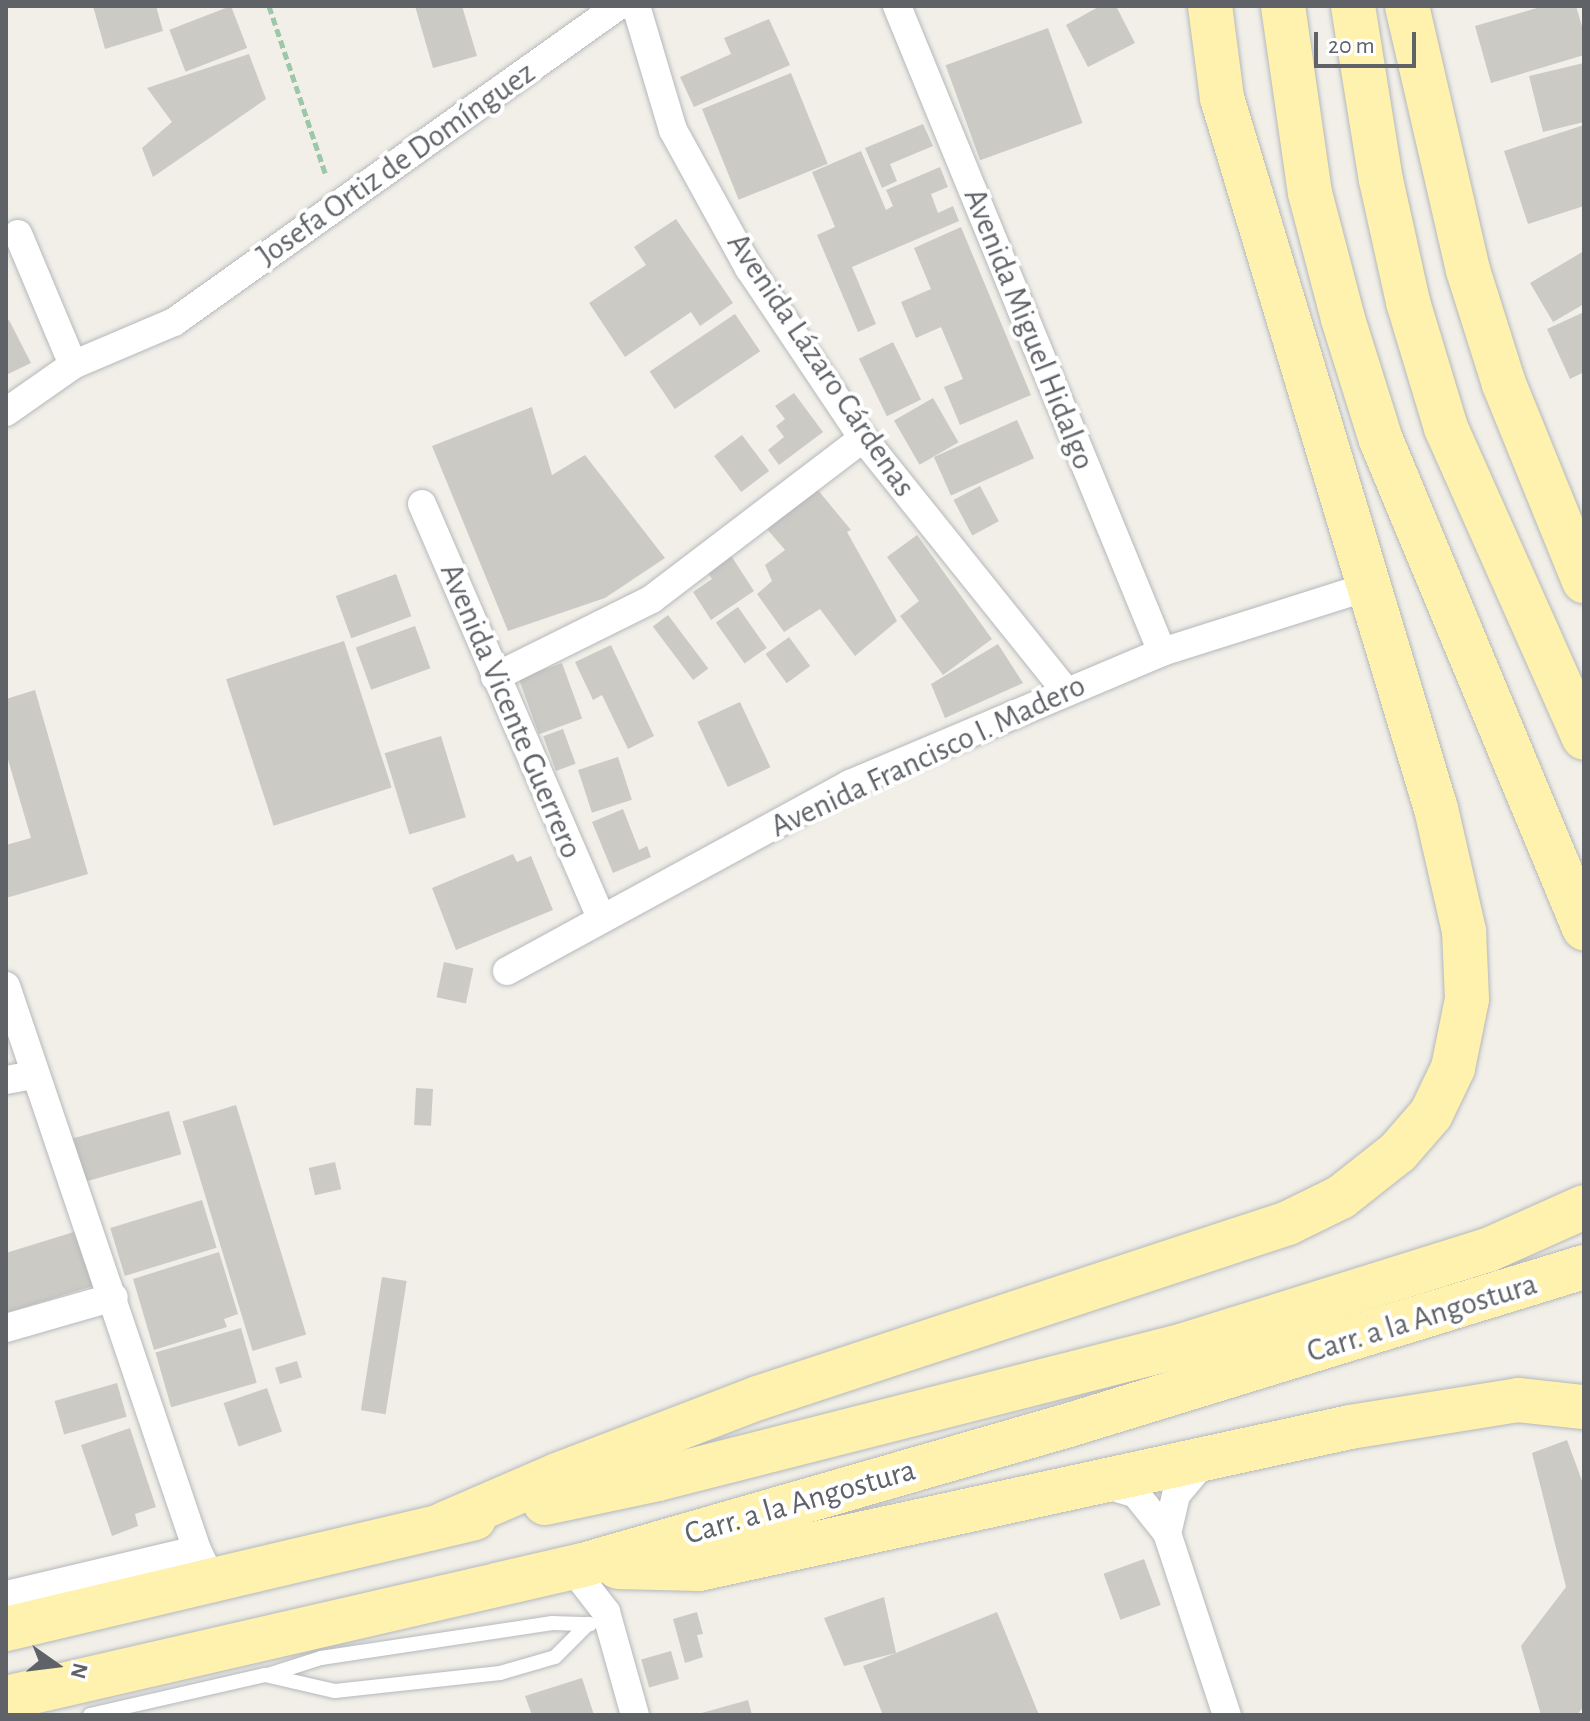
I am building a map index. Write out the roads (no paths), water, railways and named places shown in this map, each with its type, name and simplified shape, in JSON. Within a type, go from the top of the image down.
[{"type":"main road","points":[[444,1524],[557,1475],[758,1398],[1288,1223],[1341,1197],[1398,1152],[1431,1114],[1453,1068],[1467,999],[1464,931],[1436,809],[1222,98],[1210,6]]},
{"type":"main road","points":[[1283,6],[1310,193],[1343,319],[1381,440],[1584,928]]},
{"type":"main road","points":[[1353,6],[1394,241],[1408,302],[1446,428],[1584,738]]},
{"type":"main road","points":[[1416,10],[1468,270],[1504,384],[1584,581]]},
{"type":"main road","name":"Carr. a la Angostura","points":[[6,1629],[204,1565],[444,1524],[658,1479],[1184,1345],[1488,1250],[1584,1207]]},
{"type":"main road","name":"Carr. a la Angostura","points":[[6,1698],[53,1701],[577,1566],[1069,1425],[1584,1267]]},
{"type":"main road","points":[[577,1566],[688,1571],[1350,1427],[1518,1400],[1584,1407]]},
{"type":"street","name":"Josefa Ortiz de Domínguez","points":[[6,412],[73,365],[174,322],[618,6]]},
{"type":"street","name":"Avenida Lázaro Cárdenas","points":[[636,6],[649,59],[673,130],[749,268],[863,438],[1066,691]]},
{"type":"street","name":"Avenida Miguel Hidalgo","points":[[897,6],[1162,652]]},
{"type":"street","points":[[18,234],[73,365]]},
{"type":"street","points":[[495,677],[652,599],[863,438]]},
{"type":"street","name":"Avenida Vicente Guerrero","points":[[422,504],[601,918]]},
{"type":"street","name":"Avenida Francisco I. Madero","points":[[507,971],[850,784],[1162,652],[1370,586]]},
{"type":"street","points":[[6,986],[20,1078],[114,1297],[204,1565],[6,1595]]},
{"type":"street","points":[[6,1328],[114,1297]]},
{"type":"street","points":[[1167,1533],[1176,1495],[1208,1457]]},
{"type":"street","points":[[1096,1482],[1136,1494],[1167,1533],[1227,1715]]},
{"type":"street","points":[[577,1566],[606,1612],[597,1622],[635,1715]]},
{"type":"lane","points":[[265,1675],[335,1691],[500,1673],[555,1657],[597,1622]]},
{"type":"lane","points":[[90,1715],[336,1656],[552,1623],[597,1622]]}]
